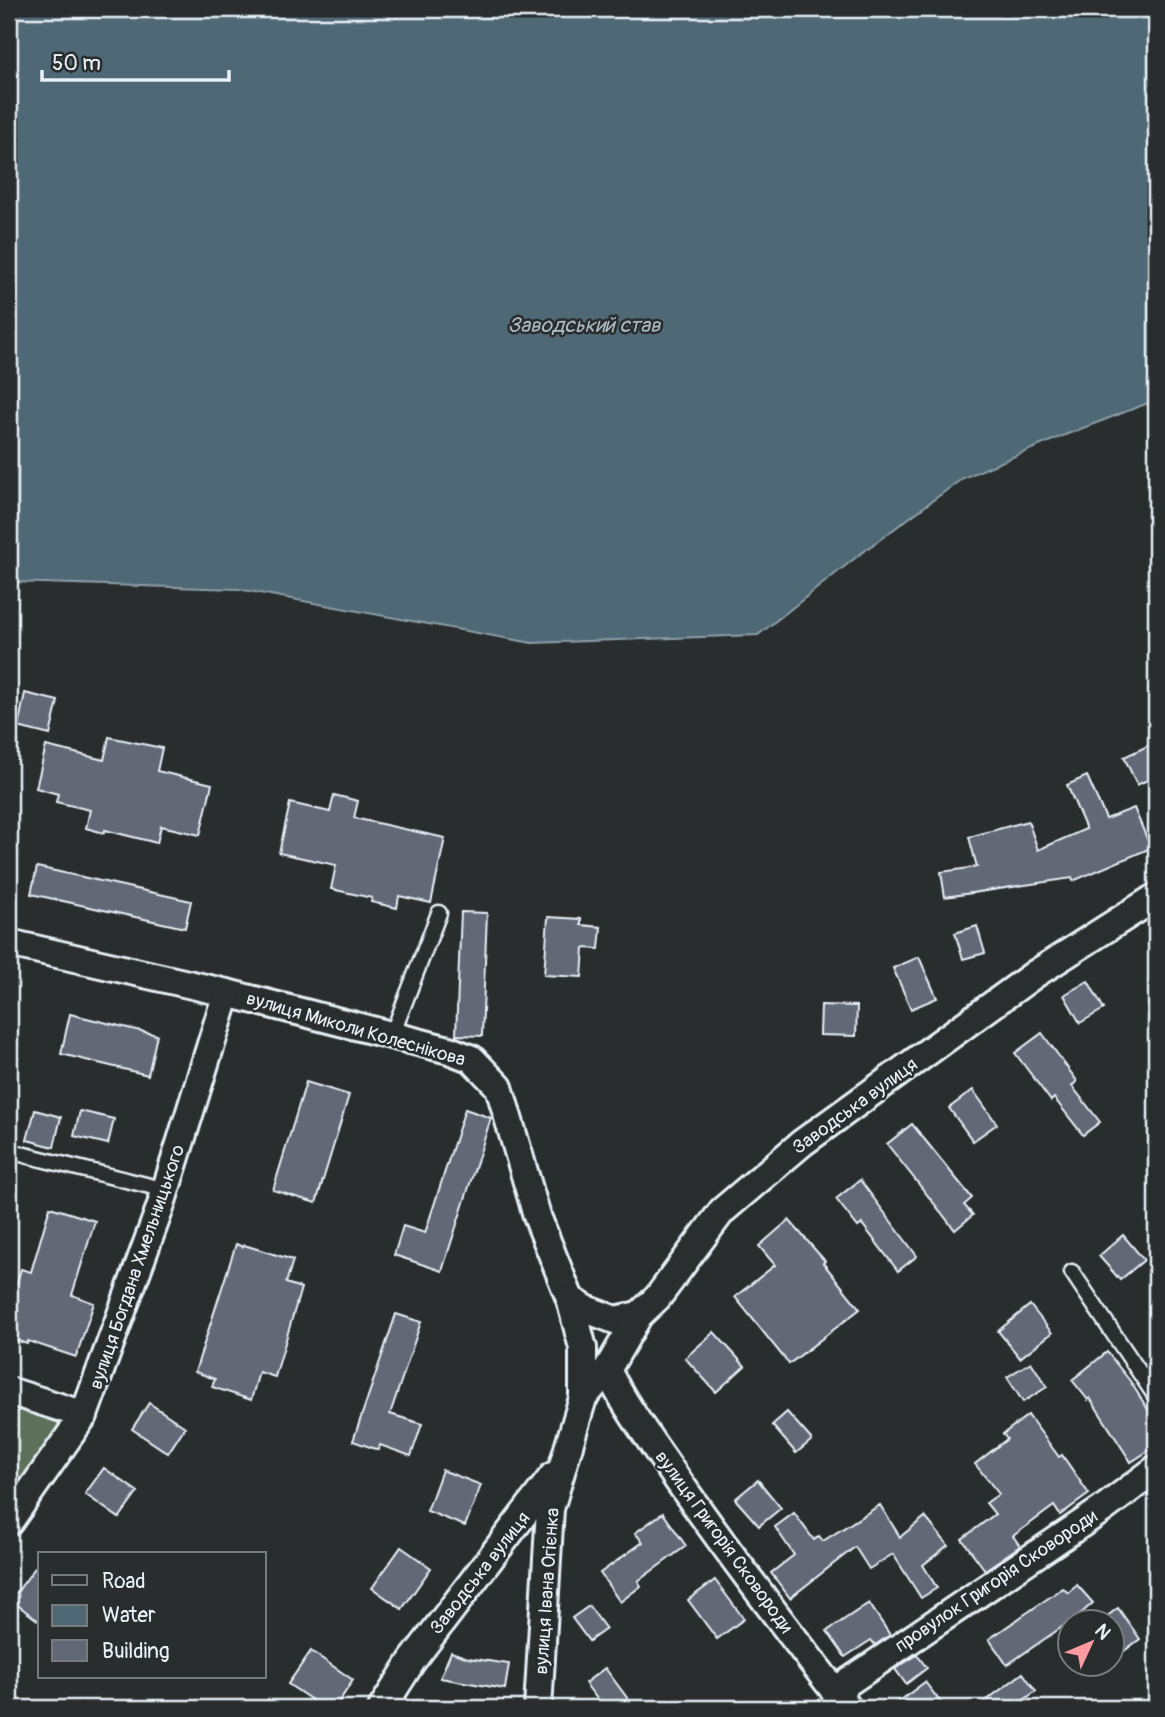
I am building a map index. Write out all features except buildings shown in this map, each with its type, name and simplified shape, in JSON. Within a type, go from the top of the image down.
[{"type":"street","name":"Заводська вулиця","points":[[583,1398],[607,1370],[639,1315],[658,1297],[722,1211],[802,1143],[1035,974],[1156,897]]},
{"type":"street","name":"вулиця Миколи Колеснікова","points":[[9,943],[227,993],[449,1050],[472,1059],[499,1087],[537,1216],[578,1304],[583,1348],[583,1398]]},
{"type":"street","name":"вулиця Богдана Хмельницького","points":[[9,1522],[84,1415],[166,1190],[227,993]]},
{"type":"street","points":[[578,1304],[615,1320],[639,1315]]},
{"type":"street","name":"вулиця Григорія Сковороди","points":[[607,1370],[640,1424],[736,1563],[841,1700]]},
{"type":"street","points":[[9,1391],[84,1415]]},
{"type":"street","points":[[572,1434],[583,1398]]},
{"type":"street","name":"Заводська вулиця","points":[[382,1708],[412,1661],[551,1480],[572,1434]]},
{"type":"street","name":"вулиця Івана Огієнка","points":[[538,1708],[550,1509],[572,1434]]},
{"type":"street","name":"провулок Григорія Сковороди","points":[[841,1700],[1156,1469]]},
{"type":"lane","points":[[392,1035],[439,914]]},
{"type":"lane","points":[[9,1151],[166,1190]]},
{"type":"lane","points":[[1072,1272],[1156,1397]]},
{"type":"green space","points":[[9,1386],[53,1401],[60,1433],[9,1507]]},
{"type":"water","name":"Заводський став","points":[[9,9],[1156,9],[1156,400],[963,478],[859,555],[758,635],[532,643],[238,589],[9,582]]}]
